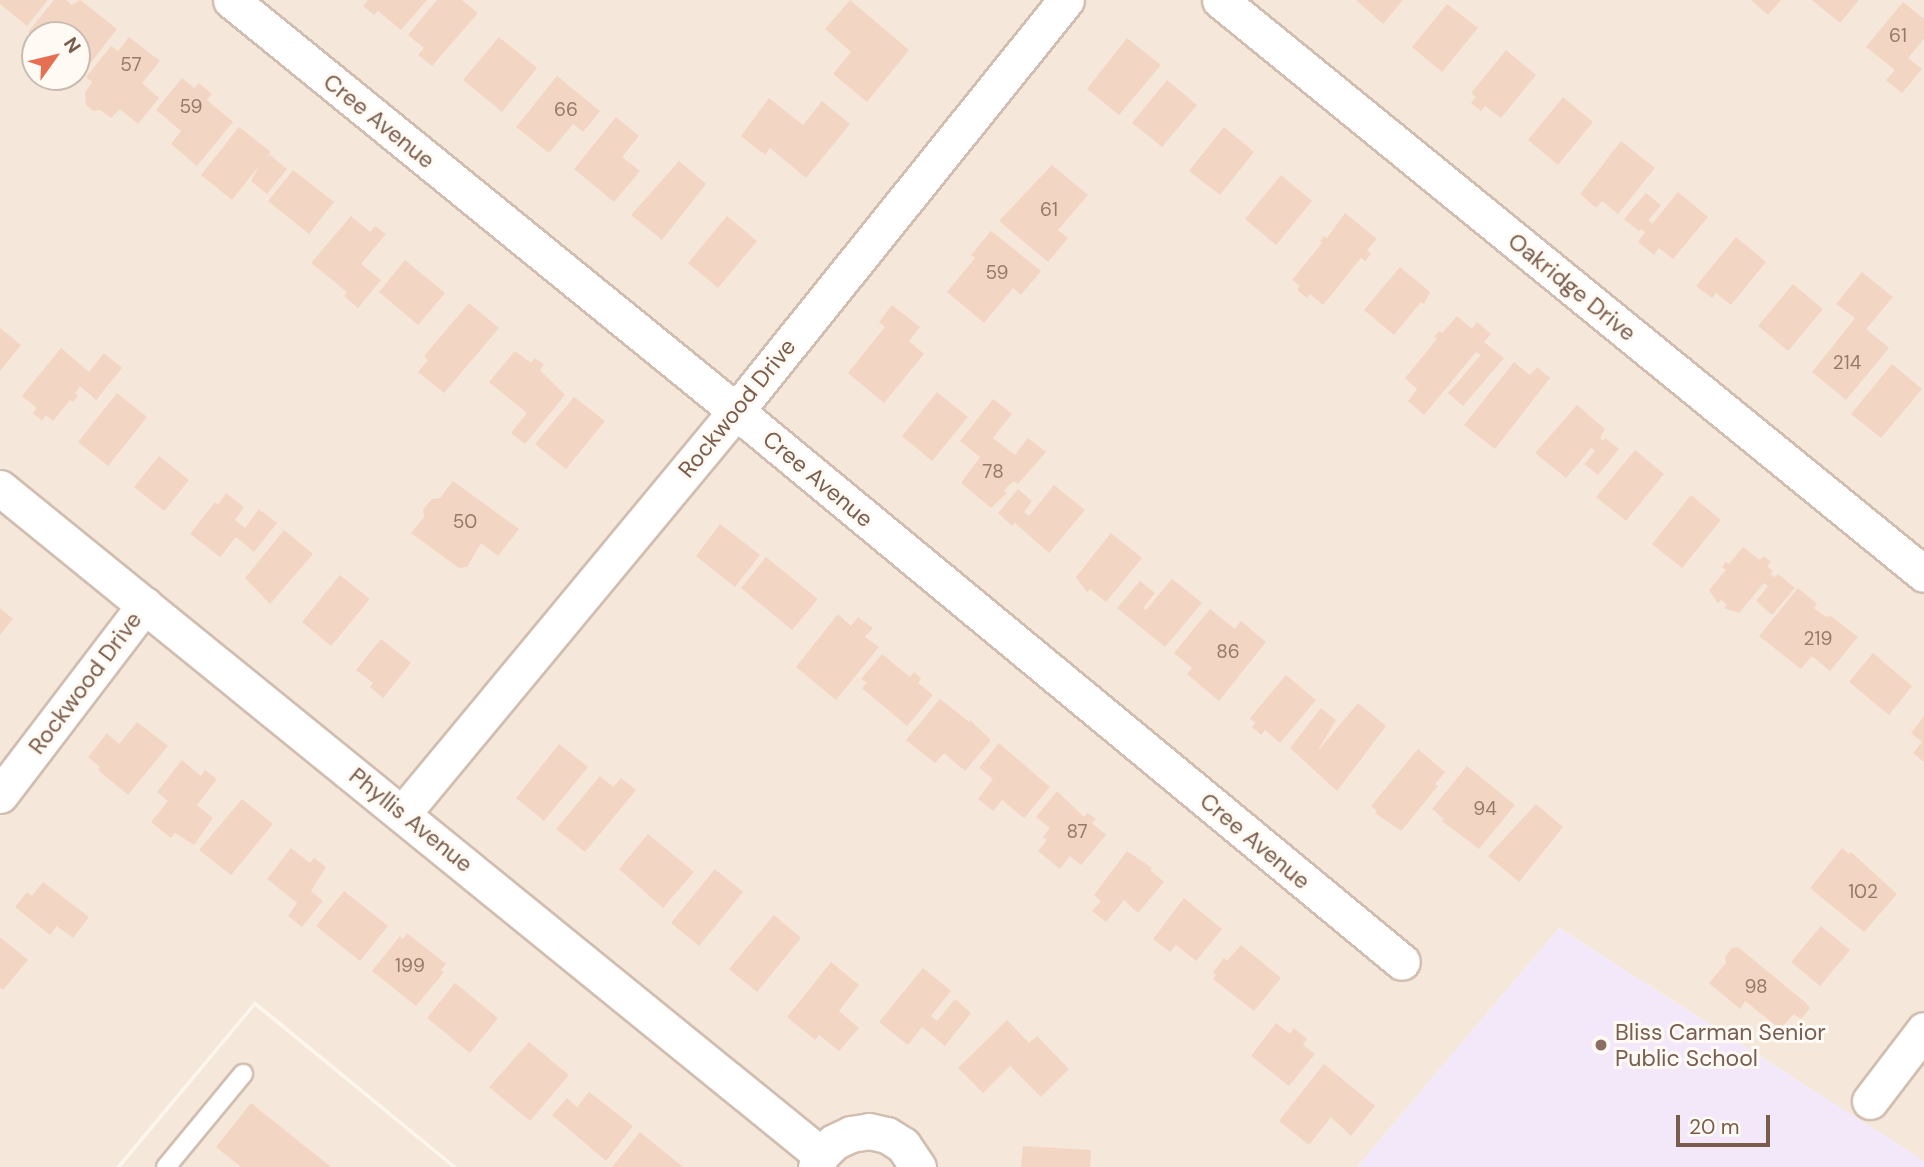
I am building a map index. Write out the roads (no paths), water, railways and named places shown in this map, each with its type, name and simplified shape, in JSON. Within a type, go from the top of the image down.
[{"type":"street","name":"Cree Avenue","points":[[231,0],[736,411],[1402,962]]},
{"type":"street","name":"Rockwood Drive","points":[[403,813],[736,411],[1066,0]]},
{"type":"street","name":"Oakridge Drive","points":[[1220,0],[1924,574]]},
{"type":"street","name":"Phyllis Avenue","points":[[0,488],[403,813],[819,1161],[834,1142],[851,1134],[869,1132],[887,1135],[903,1145],[918,1167]]},
{"type":"street","name":"Rockwood Drive","points":[[0,795],[145,605]]},
{"type":"street","points":[[1870,1101],[1924,1030]]},
{"type":"lane","points":[[166,1167],[243,1074]]},
{"type":"place","name":"Bliss Carman Senior Public School","points":[[1601,1045]]}]
